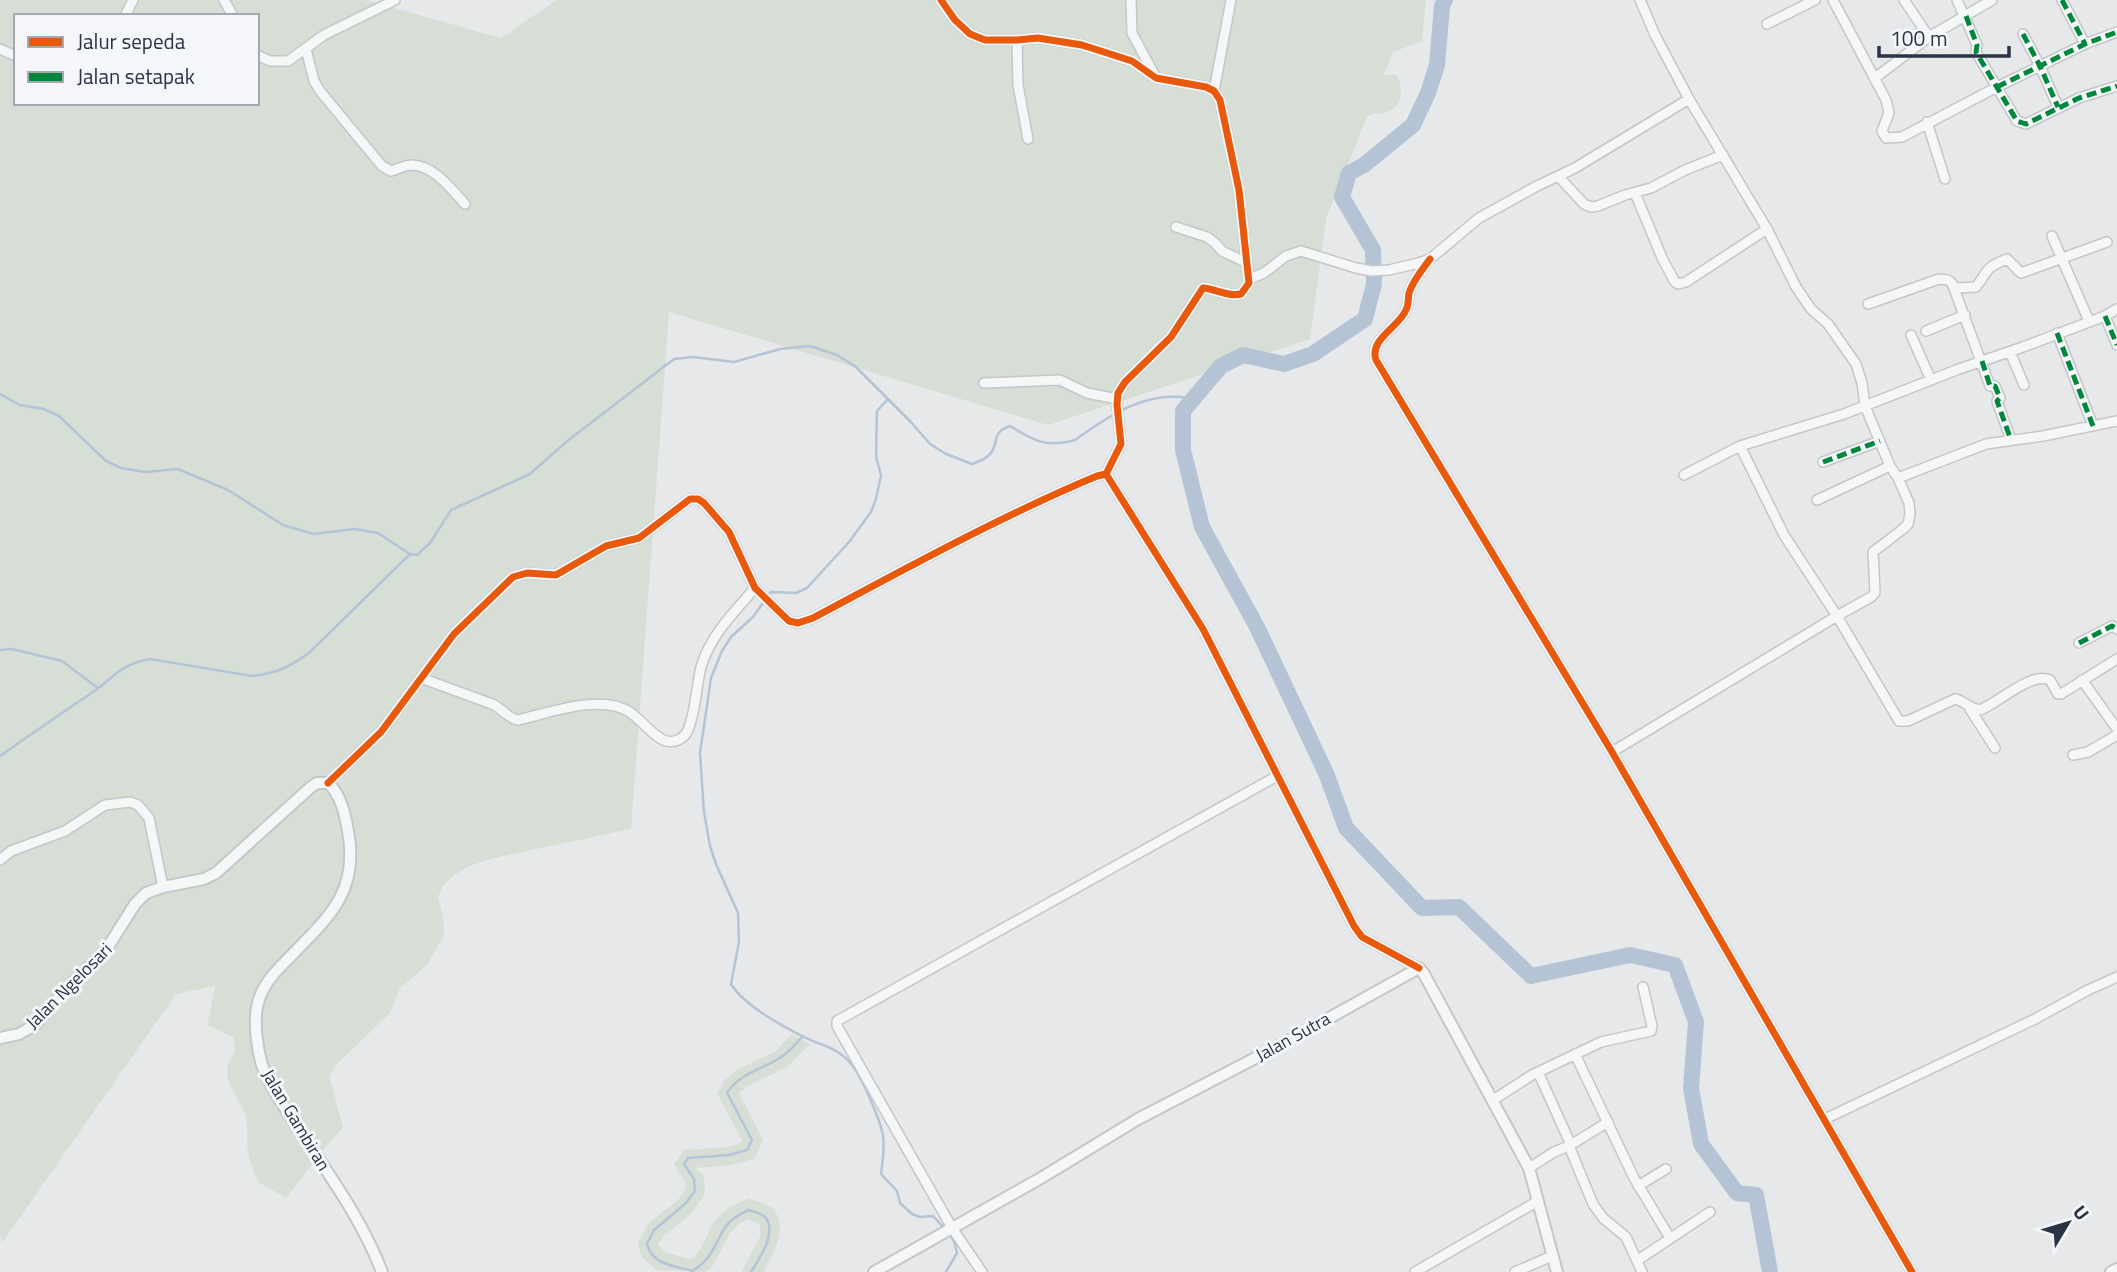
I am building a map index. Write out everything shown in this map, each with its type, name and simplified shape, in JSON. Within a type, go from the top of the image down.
[{"type":"street","points":[[259,56],[270,61],[288,61],[324,35],[395,0]]},
{"type":"street","points":[[941,0],[955,20],[970,34],[985,40],[1038,38],[1082,45],[1132,61],[1156,78],[1206,87],[1214,91],[1220,100],[1239,190],[1248,279],[1245,290],[1232,296],[1203,288],[1171,337],[1125,382],[1118,393],[1117,402],[1121,444],[1106,474]]},
{"type":"street","points":[[1131,0],[1132,33],[1156,78]]},
{"type":"street","points":[[1214,91],[1231,0]]},
{"type":"street","points":[[1612,752],[1871,597],[1875,593],[1873,552],[1908,524],[1910,514],[1909,503],[1865,406],[1857,364],[1828,324],[1805,300],[1767,229],[1689,99],[1640,0]]},
{"type":"street","points":[[1767,24],[1800,3],[1815,0]]},
{"type":"street","points":[[1833,0],[1889,108],[1882,131],[1884,137],[1902,137],[2085,44],[2117,32]]},
{"type":"street","points":[[1904,0],[1929,37]]},
{"type":"street","points":[[1957,0],[1978,45],[1976,52],[2017,121],[2026,124],[2058,107],[2117,86]]},
{"type":"street","points":[[1875,78],[1929,37],[1993,0]]},
{"type":"street","points":[[2062,0],[2085,44]]},
{"type":"street","points":[[2023,34],[2058,107]]},
{"type":"street","points":[[1017,40],[1017,85],[1028,139]]},
{"type":"street","points":[[306,49],[310,69],[320,91],[382,166],[391,171],[415,165],[430,171],[444,181],[465,204]]},
{"type":"street","points":[[1689,99],[1575,168],[1479,218],[1430,259],[1413,283],[1402,317],[1376,346],[1374,354],[1612,752],[1912,1272]]},
{"type":"street","points":[[1927,122],[1945,180]]},
{"type":"street","points":[[1558,176],[1578,200],[1591,207],[1651,188],[1685,170],[1723,155]]},
{"type":"street","points":[[1635,193],[1663,260],[1678,284],[1686,282],[1767,229]]},
{"type":"street","points":[[1176,227],[1212,240],[1222,251],[1247,263]]},
{"type":"street","points":[[2052,236],[2089,321]]},
{"type":"street","points":[[1955,288],[1976,287],[1984,273],[2007,259],[2021,273],[2107,242]]},
{"type":"street","points":[[1248,279],[1264,272],[1286,256],[1301,251],[1372,271],[1389,270],[1430,259]]},
{"type":"street","points":[[1868,304],[1939,279],[1948,280],[1955,288],[1990,386],[1995,386],[2000,398],[1997,401],[2011,440]]},
{"type":"street","points":[[1684,475],[1740,446],[1865,406],[2105,316],[2117,309]]},
{"type":"street","points":[[1926,331],[1965,315]]},
{"type":"street","points":[[2105,316],[2117,345]]},
{"type":"street","points":[[2057,333],[2093,426]]},
{"type":"street","points":[[1911,335],[1931,380]]},
{"type":"street","points":[[2010,352],[2024,385]]},
{"type":"street","points":[[984,383],[1060,380],[1087,393],[1117,402]]},
{"type":"street","points":[[1898,478],[1986,444],[2117,421]]},
{"type":"street","points":[[1823,462],[1880,441]]},
{"type":"street","points":[[1740,446],[1784,535],[1838,617],[1899,721],[1908,721],[1955,699],[1961,700],[1970,709],[1995,748]]},
{"type":"street","points":[[1817,500],[1890,466]]},
{"type":"street","points":[[328,783],[381,732],[454,634],[513,577],[527,573],[556,575],[606,546],[639,538],[691,499],[704,503],[729,532],[762,594],[789,621],[798,624],[976,532],[1044,499],[1106,474]]},
{"type":"street","points":[[1106,474],[1203,629],[1354,926],[1362,937],[1419,968],[1424,974],[1529,1168],[1557,1272]]},
{"type":"street","points":[[421,678],[499,707],[507,716],[518,720],[583,705],[616,706],[634,715],[662,739],[675,741],[688,730],[701,666],[711,645],[728,619],[762,594]]},
{"type":"street","points":[[2079,643],[2112,626],[2117,629]]},
{"type":"street","points":[[1970,709],[1980,710],[1987,707],[2031,680],[2041,677],[2050,680],[2059,694],[2064,693],[2117,659]]},
{"type":"street","points":[[2082,680],[2117,729]]},
{"type":"street","points":[[2073,755],[2088,752],[2117,735]]},
{"type":"street","points":[[982,1272],[963,1242],[948,1230],[836,1021],[1277,776]]},
{"type":"street","name":"Jalan Ngelosari","points":[[0,1038],[19,1034],[35,1024],[106,950],[135,904],[146,892],[204,879],[216,873],[311,787],[317,783],[328,783]]},
{"type":"street","name":"Jalan Gambiran","points":[[328,783],[338,796],[347,827],[352,863],[349,877],[341,897],[327,918],[275,972],[260,995],[256,1010],[258,1044],[267,1075],[361,1225],[382,1272]]},
{"type":"street","points":[[0,860],[11,851],[65,831],[105,805],[130,802],[138,805],[149,818],[163,887]]},
{"type":"street","name":"Jalan Sutra","points":[[874,1272],[1041,1178],[1138,1119],[1286,1042],[1419,968]]},
{"type":"street","points":[[1825,1119],[2117,977]]},
{"type":"street","points":[[1493,1100],[1538,1072],[1601,1042],[1651,1031],[1643,987]]},
{"type":"street","points":[[1575,1054],[1638,1186],[1670,1238]]},
{"type":"street","points":[[1538,1072],[1592,1204],[1626,1237],[1642,1272]]},
{"type":"street","points":[[1529,1168],[1608,1122]]},
{"type":"street","points":[[1638,1186],[1666,1169]]},
{"type":"street","points":[[1415,1272],[1538,1202]]},
{"type":"street","points":[[1638,1260],[1710,1212]]},
{"type":"street","points":[[1515,1272],[1552,1256]]},
{"type":"street","points":[[2111,1272],[2117,1269]]},
{"type":"shaded area","points":[[0,0],[366,0],[501,38],[557,0],[1426,0],[1422,41],[1393,52],[1384,75],[1397,75],[1401,86],[1398,103],[1390,111],[1367,117],[1326,219],[1310,339],[1048,425],[669,312],[631,829],[494,858],[469,866],[443,886],[438,897],[444,935],[427,965],[400,988],[390,1013],[339,1062],[329,1076],[343,1127],[286,1198],[258,1182],[251,1163],[247,1146],[246,1117],[227,1073],[235,1043],[233,1037],[208,1023],[215,986],[176,994],[2,1243]]},
{"type":"shaded area","points":[[792,1034],[810,1044],[787,1067],[739,1093],[763,1140],[754,1159],[731,1165],[695,1168],[704,1176],[705,1193],[693,1212],[663,1237],[658,1245],[666,1253],[691,1259],[699,1251],[719,1216],[749,1198],[771,1207],[779,1222],[778,1240],[763,1272],[741,1272],[760,1237],[760,1225],[749,1219],[731,1232],[712,1267],[705,1272],[657,1270],[641,1256],[638,1242],[648,1224],[679,1199],[686,1188],[674,1164],[684,1150],[728,1147],[741,1143],[742,1140],[717,1093],[725,1080],[739,1069],[776,1051]]},
{"type":"waterway","points":[[1445,0],[1442,6],[1437,65],[1413,125],[1364,165],[1349,173],[1342,197],[1373,250],[1374,284],[1365,319],[1313,354],[1284,364],[1243,355],[1221,366],[1183,411],[1183,450],[1202,527],[1257,627],[1326,773],[1346,828],[1422,908],[1459,907],[1531,976],[1630,955],[1675,965],[1696,1022],[1691,1088],[1701,1144],[1737,1193],[1756,1195],[1770,1272]]},
{"type":"waterway","points":[[0,756],[118,672],[140,661],[150,659],[252,676],[276,671],[297,661],[310,652],[410,554],[417,555],[430,543],[451,510],[530,474],[566,442],[674,359],[693,357],[734,362],[780,349],[810,346],[837,355],[856,367],[888,399]]},
{"type":"waterway","points":[[0,394],[20,405],[44,409],[59,416],[106,461],[121,468],[145,472],[178,469],[228,490],[283,525],[313,534],[355,529],[378,533],[410,554]]},
{"type":"waterway","points":[[945,1229],[933,1216],[920,1217],[912,1214],[900,1203],[897,1191],[881,1174],[884,1153],[882,1129],[864,1084],[847,1059],[764,1014],[745,1000],[731,984],[739,942],[738,913],[710,846],[704,812],[700,753],[711,678],[731,637],[753,617],[771,592],[796,593],[807,588],[849,542],[871,512],[881,475],[876,457],[877,411],[888,399],[930,444],[946,454],[972,464],[988,456],[994,448],[997,436],[1010,426],[1041,442],[1065,442],[1075,440],[1130,406],[1160,398],[1194,399]]},
{"type":"waterway","points":[[0,650],[12,649],[62,661],[98,688]]},
{"type":"waterway","points":[[751,1272],[766,1245],[769,1230],[765,1217],[749,1210],[727,1225],[712,1252],[693,1271],[659,1260],[647,1244],[654,1230],[685,1204],[695,1191],[694,1179],[684,1164],[688,1158],[729,1155],[747,1150],[752,1140],[727,1093],[744,1077],[785,1054],[803,1036]]},
{"type":"waterway","points":[[946,1272],[957,1253],[949,1234]]},
{"type":"marked path","points":[[2062,0],[2085,44]]},
{"type":"marked path","points":[[1966,16],[1977,45],[1976,52],[2017,121],[2026,124],[2079,98],[2117,86]]},
{"type":"marked path","points":[[1997,87],[2085,44],[2117,32]]},
{"type":"marked path","points":[[2023,34],[2058,107]]},
{"type":"marked path","points":[[2105,316],[2117,345]]},
{"type":"marked path","points":[[2057,333],[2093,426]]},
{"type":"marked path","points":[[1982,361],[1990,386],[1995,386],[2000,398],[1997,401],[2011,440]]},
{"type":"marked path","points":[[1823,462],[1880,441]]},
{"type":"marked path","points":[[2079,643],[2112,626],[2117,629]]},
{"type":"cycle path","points":[[941,0],[955,20],[970,34],[985,40],[1038,38],[1082,45],[1132,61],[1156,78],[1206,87],[1214,91],[1220,100],[1239,190],[1249,283],[1241,294],[1236,295],[1203,288],[1171,337],[1125,382],[1118,393],[1117,405],[1121,444],[1106,474],[1203,629],[1354,926],[1362,937],[1419,968]]},
{"type":"cycle path","points":[[1430,259],[1413,284],[1407,308],[1377,346],[1376,360],[1612,752],[1912,1272]]},
{"type":"cycle path","points":[[328,783],[381,732],[454,634],[513,577],[527,573],[556,575],[606,546],[639,538],[690,499],[698,499],[704,503],[729,532],[755,588],[789,621],[798,623],[813,618],[1025,508],[1106,474]]}]
